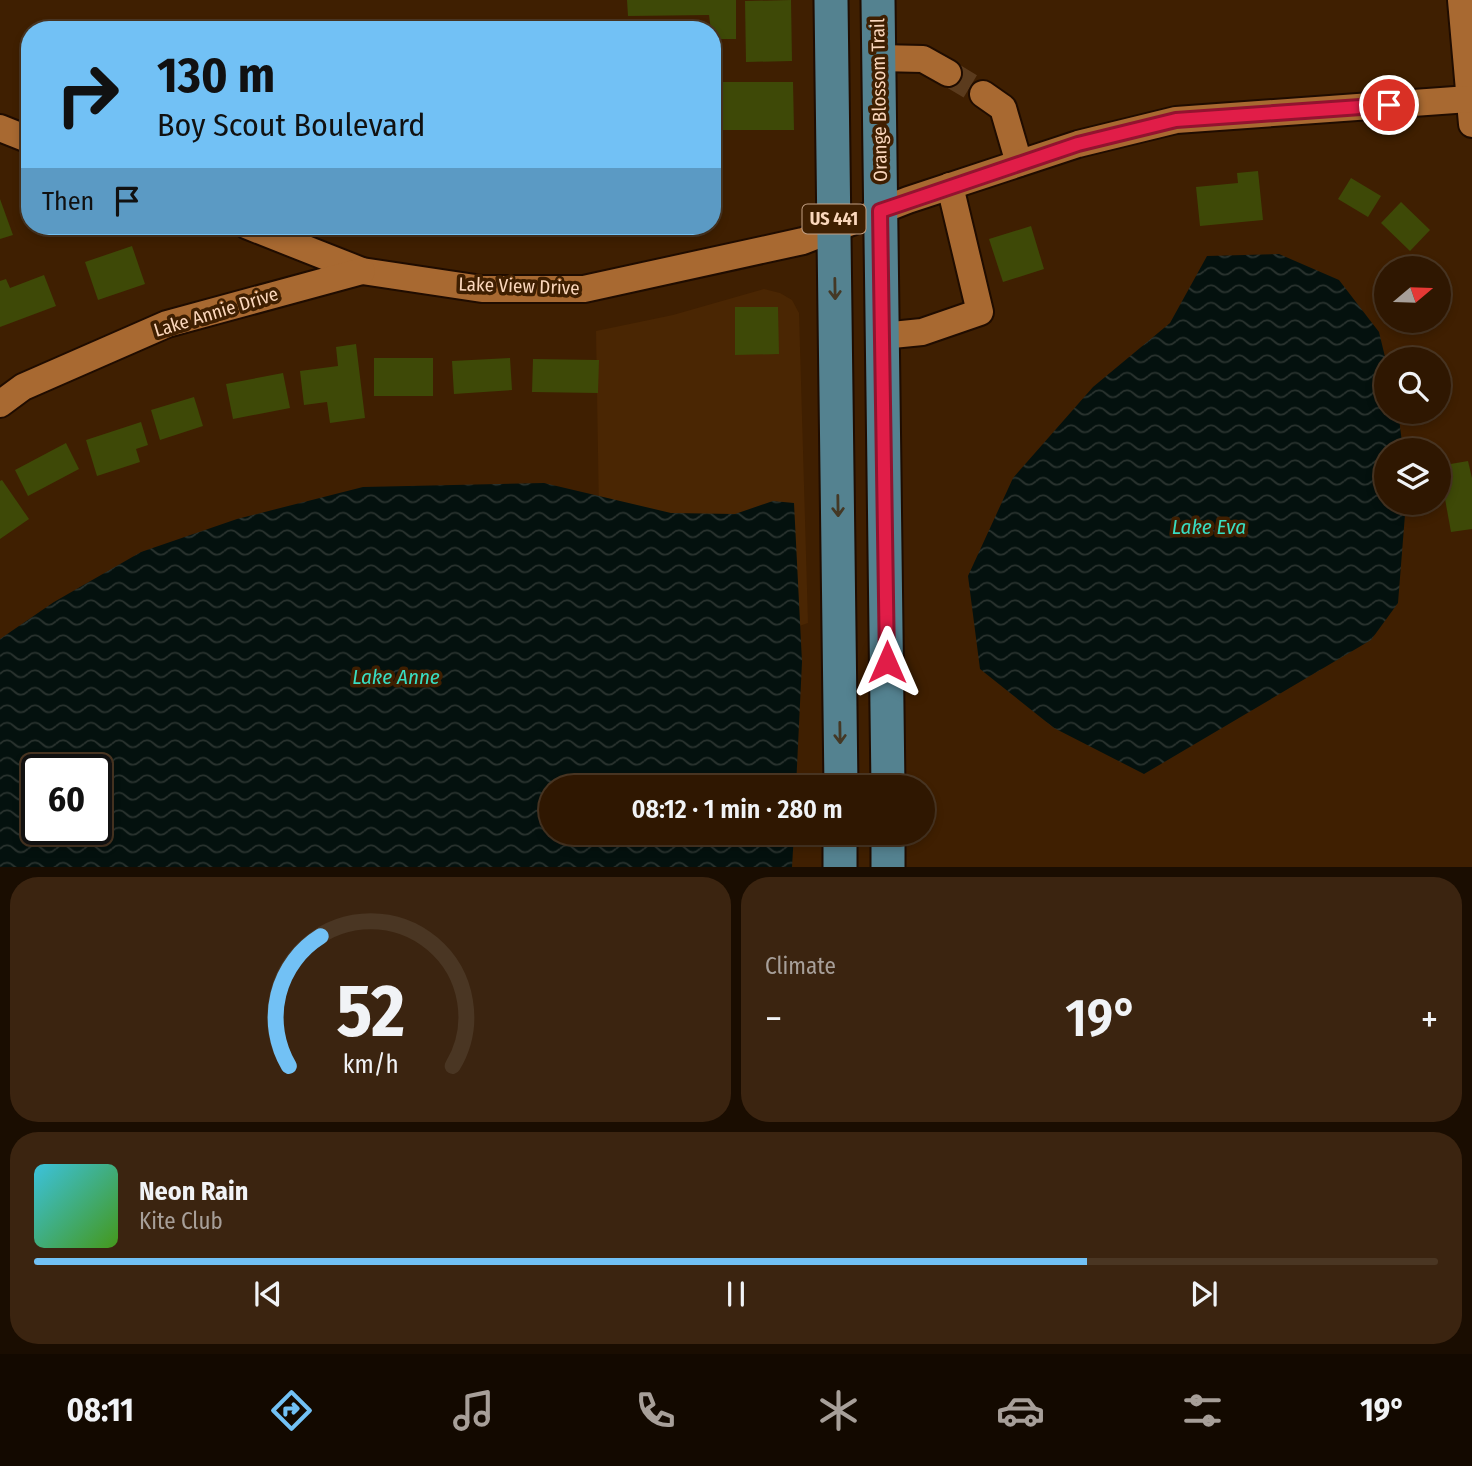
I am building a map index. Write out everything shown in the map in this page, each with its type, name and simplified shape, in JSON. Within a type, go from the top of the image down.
[{"type":"main road","name":"US 441","points":[[831,0],[841,775]]},
{"type":"main road","points":[[849,0],[851,118],[856,166],[880,211]]},
{"type":"main road","name":"Orange Blossom Trail","points":[[878,0],[888,775]]},
{"type":"main road","points":[[840,867],[841,845]]},
{"type":"main road","points":[[888,845],[888,867]]},
{"type":"street","points":[[1461,0],[1470,112]]},
{"type":"street","points":[[879,58],[923,59],[948,73]]},
{"type":"street","points":[[983,93],[1003,108],[1019,163]]},
{"type":"street","name":"Lake View Drive","points":[[271,235],[362,271],[482,289],[584,289],[770,250],[1078,144],[1176,120],[1470,112]]},
{"type":"street","points":[[0,128],[21,136]]},
{"type":"street","points":[[882,336],[922,332],[980,312],[950,186]]},
{"type":"street","name":"Lake Annie Drive","points":[[0,404],[23,387],[167,324],[362,271]]},
{"type":"shaded area","points":[[764,289],[780,293],[792,300],[799,313],[808,623],[602,695],[596,331],[673,315]]},
{"type":"water","name":"Lake Eva","points":[[1279,254],[1339,280],[1374,326],[1374,333],[1379,333],[1383,347],[1374,347],[1374,424],[1400,424],[1401,438],[1374,438],[1374,515],[1405,515],[1398,603],[1371,640],[1144,774],[1054,728],[980,669],[968,576],[1013,478],[1093,387],[1170,323],[1207,256]]},
{"type":"water","name":"Lake Anne","points":[[544,483],[671,513],[735,514],[773,501],[794,503],[802,662],[797,775],[539,775],[539,845],[793,845],[792,867],[0,867],[0,639],[54,602],[141,552],[237,519],[363,487]]},
{"type":"building","points":[[627,0],[736,0],[736,39],[721,39],[721,21],[710,21],[709,15],[628,16]]},
{"type":"building","points":[[791,0],[792,61],[746,62],[745,1]]},
{"type":"building","points":[[721,82],[793,82],[794,130],[721,130]]},
{"type":"building","points":[[1258,171],[1263,220],[1200,226],[1196,187],[1238,183],[1237,173]]},
{"type":"building","points":[[1351,178],[1381,196],[1368,217],[1338,199]]},
{"type":"building","points":[[0,199],[13,235],[0,239]]},
{"type":"building","points":[[1401,202],[1430,230],[1410,251],[1381,223]]},
{"type":"building","points":[[1031,226],[1044,269],[1003,282],[989,239]]},
{"type":"building","points":[[132,246],[145,284],[98,300],[85,262]]},
{"type":"building","points":[[44,275],[56,306],[0,327],[0,281],[6,279],[10,288]]},
{"type":"building","points":[[735,307],[778,307],[779,354],[735,355]]},
{"type":"building","points":[[356,344],[365,418],[330,423],[327,402],[304,405],[300,371],[338,366],[336,347]]},
{"type":"building","points":[[374,358],[433,358],[433,396],[374,396]]},
{"type":"building","points":[[510,358],[512,390],[454,394],[452,361]]},
{"type":"building","points":[[533,359],[599,360],[598,393],[532,392]]},
{"type":"building","points":[[283,373],[290,408],[233,419],[226,384]]},
{"type":"building","points":[[194,397],[203,426],[160,440],[151,410]]},
{"type":"building","points":[[141,422],[148,445],[136,449],[140,462],[97,476],[86,440]]},
{"type":"building","points":[[66,443],[79,469],[28,496],[15,470]]},
{"type":"building","points":[[1468,461],[1472,478],[1472,529],[1451,532],[1448,515],[1451,515],[1451,464]]},
{"type":"building","points":[[2,480],[29,519],[0,539],[0,481]]},
{"type":"tunnel","points":[[948,73],[983,94]]},
{"type":"route","points":[[887,662],[880,211],[1078,144],[1176,120],[1389,105]]}]
